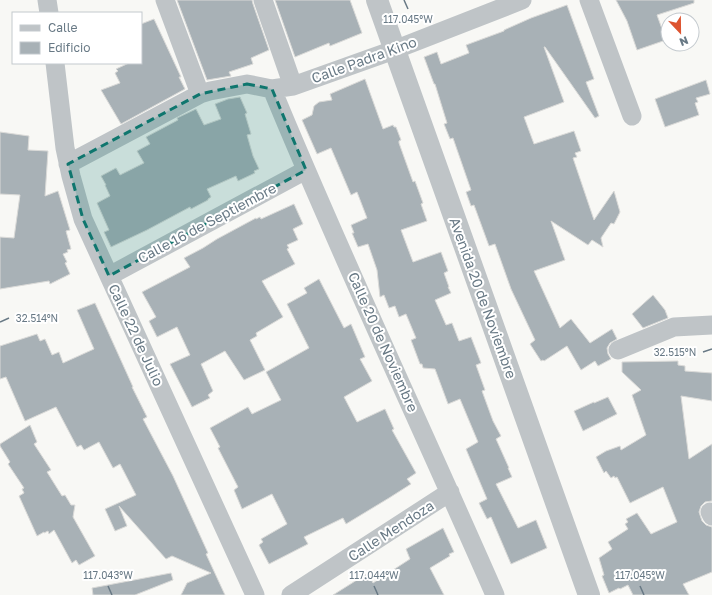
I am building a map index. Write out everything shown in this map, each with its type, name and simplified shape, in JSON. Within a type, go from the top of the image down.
[{"type":"street","points":[[47,0],[49,12]]},
{"type":"street","points":[[165,0],[200,94]]},
{"type":"street","points":[[263,0],[293,86]]},
{"type":"street","name":"Avenida 20 de Noviembre","points":[[377,0],[590,595]]},
{"type":"street","name":"Calle Padra Kino","points":[[68,164],[210,90],[247,84],[272,89],[293,86],[394,50],[522,0]]},
{"type":"street","points":[[589,0],[632,116]]},
{"type":"street","name":"Calle 22 de Julio","points":[[55,64],[65,148],[83,219],[255,595]]},
{"type":"street","name":"Calle 20 de Noviembre","points":[[272,89],[306,170],[495,595]]},
{"type":"street","name":"Calle 16 de Septiembre","points":[[109,276],[306,170]]},
{"type":"street","points":[[618,350],[674,327],[712,325]]},
{"type":"street","name":"Calle Mendoza","points":[[291,595],[450,492]]},
{"type":"highlighted area","points":[[247,84],[272,89],[306,170],[109,276],[83,219],[68,164],[200,94]]},
{"type":"building","points":[[177,0],[252,0],[269,50],[251,58],[253,64],[229,72],[231,76],[207,80]]},
{"type":"building","points":[[275,0],[350,0],[362,33],[330,46],[329,43],[295,57]]},
{"type":"building","points":[[616,0],[694,0],[694,3],[666,12],[660,12],[660,14],[657,15],[660,23],[660,42],[637,50],[627,21]]},
{"type":"building","points":[[567,5],[594,79],[586,82],[599,116],[595,118],[544,47],[564,102],[524,117],[534,144],[574,131],[581,151],[575,153],[577,157],[573,158],[594,220],[614,191],[620,212],[614,224],[611,223],[601,238],[603,247],[592,240],[588,245],[551,221],[565,260],[534,271],[560,328],[571,319],[590,343],[612,329],[617,339],[610,343],[607,348],[611,359],[598,366],[595,361],[581,370],[567,346],[544,361],[541,361],[530,344],[535,340],[511,289],[495,244],[489,246],[474,205],[471,206],[466,192],[471,190],[453,138],[450,139],[444,124],[447,123],[435,84],[424,57],[437,52],[441,64],[469,53],[466,45]]},
{"type":"building","points":[[154,19],[181,77],[179,77],[185,89],[121,124],[101,90],[120,83],[115,73],[118,71],[116,69],[127,64],[142,64],[142,24]]},
{"type":"building","points":[[365,79],[383,129],[393,125],[396,127],[401,140],[399,143],[413,182],[415,181],[423,203],[421,204],[427,221],[401,230],[413,262],[441,252],[448,271],[444,273],[451,293],[435,300],[446,325],[452,323],[459,341],[471,337],[481,363],[476,365],[485,390],[482,391],[493,421],[501,436],[496,439],[512,477],[496,484],[518,528],[536,520],[547,548],[511,564],[491,517],[487,519],[479,503],[487,499],[466,449],[478,442],[460,399],[448,404],[435,369],[423,368],[422,364],[420,364],[411,340],[416,338],[406,314],[399,317],[395,306],[389,308],[384,295],[380,297],[377,270],[368,244],[358,247],[352,233],[354,233],[351,225],[367,218],[357,192],[351,195],[331,148],[317,154],[302,120],[312,115],[314,106],[319,102],[332,100],[330,94]]},
{"type":"building","points":[[706,80],[710,94],[696,98],[698,102],[695,103],[699,115],[665,127],[655,99]]},
{"type":"building","points":[[240,97],[247,113],[245,114],[251,134],[247,135],[253,156],[259,169],[254,171],[255,173],[238,181],[236,176],[207,189],[211,197],[208,200],[191,209],[190,207],[111,247],[104,232],[109,230],[97,203],[110,196],[101,176],[116,168],[120,175],[144,163],[137,151],[150,144],[146,137],[178,120],[177,118],[196,109],[204,125],[221,119],[215,104],[228,99]]},
{"type":"building","points":[[0,132],[29,136],[28,150],[48,151],[45,196],[58,191],[70,230],[66,231],[71,249],[67,250],[68,252],[63,254],[70,274],[50,284],[49,281],[0,289],[0,237],[14,238],[20,195],[0,194]]},
{"type":"building","points":[[294,204],[303,224],[293,229],[298,240],[287,245],[289,248],[287,249],[295,264],[262,281],[283,317],[256,333],[257,336],[250,340],[265,370],[244,380],[225,351],[201,364],[213,391],[208,395],[210,398],[192,407],[170,364],[190,355],[177,327],[157,337],[149,321],[156,317],[142,292],[190,267],[184,258],[256,218],[260,217],[261,219]]},
{"type":"building","points":[[319,279],[344,328],[351,324],[365,357],[360,359],[372,381],[344,397],[357,422],[385,409],[394,429],[392,430],[416,473],[407,479],[411,484],[389,498],[346,524],[343,518],[304,537],[308,544],[269,564],[259,545],[263,542],[261,539],[287,524],[272,494],[242,509],[234,490],[238,487],[218,448],[220,447],[210,428],[248,407],[252,414],[281,400],[266,372],[309,348],[287,304],[307,293],[304,288]]},
{"type":"building","points":[[653,295],[665,310],[668,318],[643,328],[632,314]]},
{"type":"building","points":[[95,303],[147,417],[143,419],[173,476],[208,553],[206,554],[225,595],[181,595],[187,583],[211,573],[172,556],[166,559],[119,506],[127,526],[115,531],[105,509],[136,495],[120,464],[113,468],[99,442],[84,450],[81,445],[77,447],[56,407],[25,421],[6,377],[0,379],[0,346],[37,334],[40,341],[45,339],[52,355],[59,352],[63,363],[94,349],[77,310]]},
{"type":"building","points":[[678,361],[678,365],[685,366],[685,371],[712,373],[712,401],[681,396],[689,459],[712,444],[712,501],[705,502],[701,506],[699,512],[702,521],[706,525],[712,527],[712,572],[683,584],[689,595],[633,595],[628,585],[609,593],[602,576],[604,575],[599,558],[612,549],[608,542],[628,529],[625,524],[628,522],[626,519],[637,513],[651,534],[677,522],[663,487],[630,503],[617,477],[615,478],[614,476],[611,478],[606,471],[604,473],[596,457],[606,451],[620,446],[621,450],[646,435],[632,395],[641,390],[622,372],[622,362]]},
{"type":"building","points":[[608,397],[617,414],[583,431],[574,411]]},
{"type":"building","points":[[30,425],[37,442],[34,444],[51,470],[47,472],[62,496],[65,495],[71,505],[75,505],[73,517],[95,556],[79,565],[76,560],[72,563],[54,530],[49,534],[48,531],[37,536],[19,496],[24,493],[22,489],[24,488],[8,464],[10,462],[0,446],[0,444]]},
{"type":"building","points":[[443,528],[454,552],[430,568],[444,595],[333,595],[368,573],[373,583],[410,559],[406,549]]},
{"type":"building","points":[[171,573],[173,580],[135,595],[93,595],[92,588]]}]
